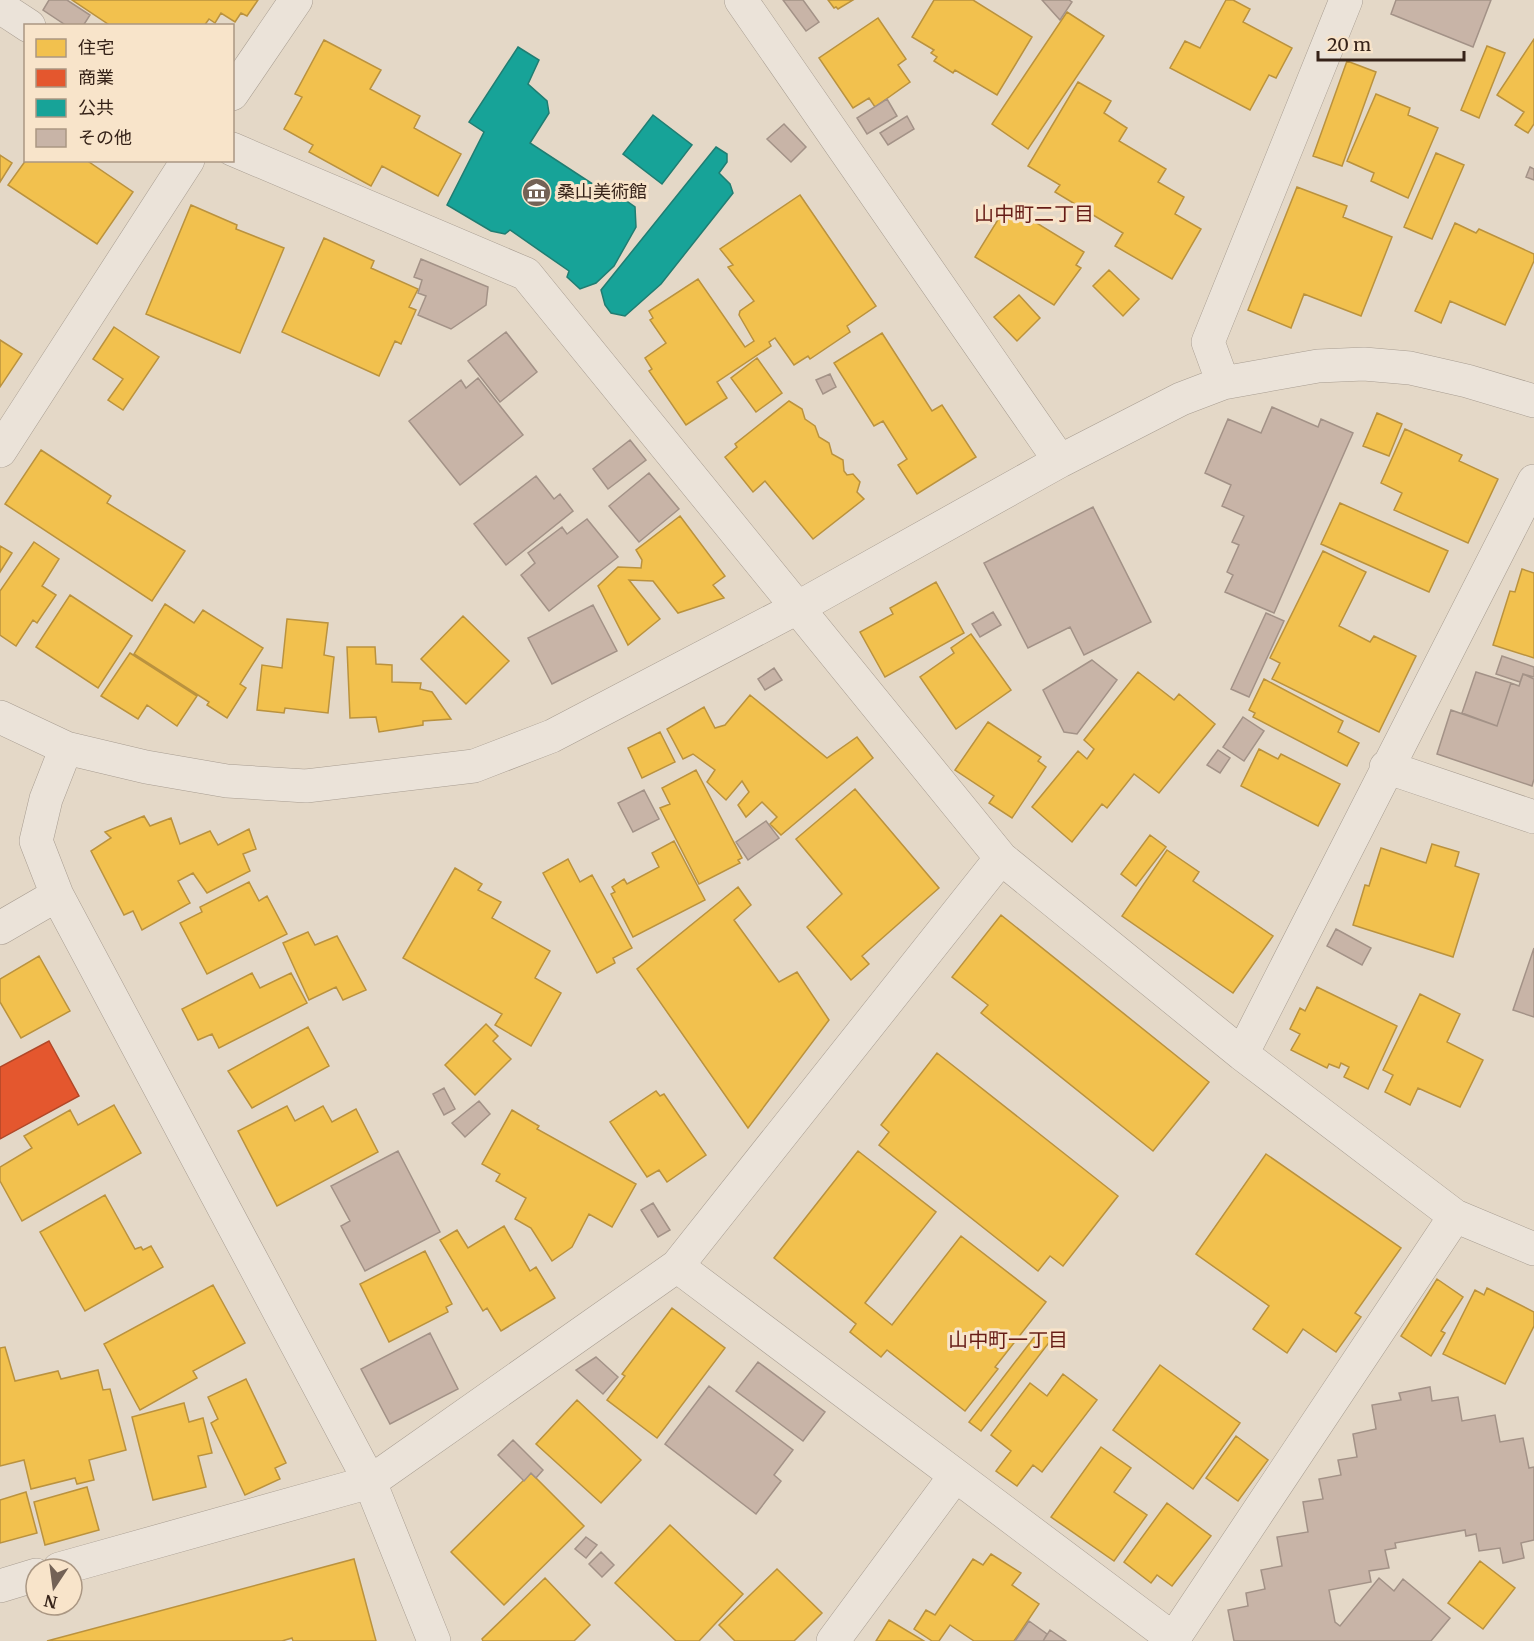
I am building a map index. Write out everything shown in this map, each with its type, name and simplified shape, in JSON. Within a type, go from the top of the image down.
[{"type":"street","points":[[234,91],[297,0]]},
{"type":"street","points":[[741,0],[1060,462]]},
{"type":"street","points":[[1222,383],[1208,342],[1346,0]]},
{"type":"street","points":[[0,7],[26,24]]},
{"type":"street","points":[[234,150],[526,274],[1001,858],[1242,1054],[1455,1216],[1534,1249]]},
{"type":"street","points":[[0,451],[187,162]]},
{"type":"street","points":[[0,717],[66,748],[146,767],[227,781],[306,786],[474,766],[552,736],[797,608],[1060,462],[1181,399],[1222,383],[1318,366],[1364,364],[1410,368],[1467,381],[1534,401]]},
{"type":"street","points":[[1242,1054],[1386,767],[1534,481]]},
{"type":"street","points":[[66,748],[46,799],[36,842],[57,895],[370,1482],[434,1641]]},
{"type":"street","points":[[1386,767],[1534,818]]},
{"type":"street","points":[[84,1562],[370,1482],[677,1266],[1001,858]]},
{"type":"street","points":[[0,928],[57,895]]},
{"type":"street","points":[[677,1266],[1174,1640],[1455,1216]]},
{"type":"street","points":[[833,1641],[955,1476]]},
{"type":"street","points":[[0,1586],[24,1579]]},
{"type":"building: 住宅","points":[[72,0],[258,0],[247,16],[241,13],[235,22],[221,13],[215,23],[209,19],[205,24],[108,24]]},
{"type":"building: 住宅","points":[[828,0],[853,0],[838,9],[834,8]]},
{"type":"building: 住宅","points":[[934,0],[973,0],[1032,37],[997,95],[955,70],[953,73],[934,61],[937,57],[931,53],[934,50],[912,37]]},
{"type":"building: 住宅","points":[[1226,0],[1233,0],[1250,9],[1243,22],[1292,48],[1276,78],[1269,75],[1250,110],[1170,68],[1185,41],[1200,48]]},
{"type":"building: 住宅","points":[[1067,12],[1104,36],[1028,149],[992,124]]},
{"type":"building: 住宅","points":[[878,18],[906,59],[898,65],[910,82],[875,107],[869,98],[853,108],[819,58]]},
{"type":"building: 住宅","points":[[1534,39],[1534,124],[1528,133],[1515,125],[1524,112],[1497,95]]},
{"type":"building: 住宅","points":[[324,40],[381,70],[370,89],[420,116],[414,128],[461,154],[438,196],[382,166],[371,186],[309,152],[313,145],[284,129],[302,97],[295,94]]},
{"type":"building: 住宅","points":[[1487,46],[1505,53],[1479,118],[1461,110]]},
{"type":"building: 住宅","points":[[1347,61],[1376,72],[1342,166],[1313,156]]},
{"type":"building: 住宅","points":[[1078,82],[1111,101],[1104,113],[1127,128],[1119,141],[1166,169],[1158,182],[1184,197],[1175,214],[1201,229],[1172,279],[1115,246],[1123,233],[1055,192],[1060,185],[1028,166]]},
{"type":"building: 住宅","points":[[1376,94],[1410,108],[1408,115],[1438,128],[1408,198],[1371,181],[1374,173],[1347,161]]},
{"type":"building: 住宅","points":[[1436,153],[1464,165],[1432,239],[1404,227]]},
{"type":"building: 住宅","points":[[0,155],[12,163],[0,182]]},
{"type":"building: 住宅","points":[[25,162],[89,162],[133,192],[97,244],[8,185]]},
{"type":"building: 住宅","points":[[1297,187],[1347,206],[1343,217],[1392,237],[1361,316],[1304,294],[1291,328],[1248,310]]},
{"type":"building: 住宅","points":[[800,195],[876,306],[847,326],[850,332],[810,359],[808,356],[794,365],[775,338],[769,342],[771,346],[717,382],[727,398],[686,425],[649,371],[652,369],[645,358],[666,343],[650,320],[653,318],[649,311],[698,279],[745,347],[754,341],[739,315],[740,311],[754,301],[728,267],[733,265],[720,249]]},
{"type":"building: 住宅","points":[[191,205],[237,225],[236,229],[284,248],[240,353],[146,314]]},
{"type":"building: 住宅","points":[[1007,205],[1084,252],[1076,265],[1081,268],[1054,305],[975,257]]},
{"type":"building: 住宅","points":[[1455,223],[1476,233],[1479,229],[1534,254],[1534,261],[1505,325],[1450,301],[1441,323],[1415,311]]},
{"type":"building: 住宅","points":[[324,238],[374,261],[371,268],[418,289],[409,307],[416,310],[401,344],[395,341],[379,376],[282,332]]},
{"type":"building: 住宅","points":[[1109,270],[1139,299],[1123,316],[1093,286]]},
{"type":"building: 住宅","points":[[1019,295],[1040,318],[1017,341],[994,317]]},
{"type":"building: 住宅","points":[[114,327],[159,357],[123,410],[108,400],[123,379],[93,359]]},
{"type":"building: 住宅","points":[[882,333],[932,411],[942,405],[976,457],[917,494],[898,465],[907,459],[883,421],[874,426],[834,363]]},
{"type":"building: 住宅","points":[[0,340],[22,354],[0,387]]},
{"type":"building: 住宅","points":[[757,358],[782,393],[756,412],[731,378]]},
{"type":"building: 住宅","points":[[789,401],[802,409],[805,419],[815,426],[819,437],[829,443],[832,454],[843,460],[844,471],[847,475],[853,474],[860,482],[857,492],[864,499],[813,539],[765,481],[753,492],[725,457],[737,447],[735,444]]},
{"type":"building: 住宅","points":[[1377,413],[1402,424],[1389,456],[1363,446]]},
{"type":"building: 住宅","points":[[1405,429],[1462,455],[1459,461],[1498,479],[1468,543],[1394,510],[1402,493],[1381,483]]},
{"type":"building: 住宅","points":[[41,450],[111,496],[107,503],[185,551],[152,601],[5,504]]},
{"type":"building: 住宅","points":[[1340,503],[1448,551],[1429,592],[1321,544]]},
{"type":"building: 住宅","points":[[680,516],[725,576],[713,585],[724,598],[678,613],[653,581],[629,580],[660,619],[628,645],[598,586],[618,567],[641,568],[642,560],[636,550]]},
{"type":"building: 住宅","points":[[34,542],[59,559],[42,586],[56,595],[37,623],[33,620],[16,646],[0,635],[0,591]]},
{"type":"building: 住宅","points":[[0,546],[12,553],[0,572]]},
{"type":"building: 住宅","points":[[1323,551],[1366,572],[1339,626],[1370,642],[1374,636],[1416,656],[1379,732],[1272,679],[1280,663],[1270,658]]},
{"type":"building: 住宅","points":[[1522,569],[1534,573],[1534,658],[1493,645],[1510,591],[1515,592]]},
{"type":"building: 住宅","points":[[936,582],[964,633],[885,677],[860,632],[893,614],[890,608]]},
{"type":"building: 住宅","points":[[70,595],[132,636],[98,688],[36,647]]},
{"type":"building: 住宅","points":[[165,604],[194,623],[203,610],[263,648],[240,684],[246,688],[227,718],[207,705],[209,702],[134,654]]},
{"type":"building: 住宅","points":[[463,616],[509,661],[466,704],[421,659]]},
{"type":"building: 住宅","points":[[287,619],[328,623],[324,655],[334,657],[328,713],[285,708],[284,713],[257,710],[262,665],[282,668]]},
{"type":"building: 住宅","points":[[971,634],[1011,690],[956,729],[920,677],[954,653],[951,648]]},
{"type":"building: 住宅","points":[[347,647],[375,647],[376,664],[392,665],[392,682],[421,683],[420,689],[432,692],[451,719],[423,721],[423,725],[379,732],[376,717],[350,718]]},
{"type":"building: 住宅","points":[[130,653],[197,696],[177,726],[147,705],[138,719],[101,696]]},
{"type":"building: 住宅","points":[[1138,672],[1174,700],[1179,694],[1215,724],[1159,793],[1134,774],[1107,808],[1102,804],[1072,842],[1032,807],[1078,751],[1087,759],[1094,749],[1084,740]]},
{"type":"building: 住宅","points":[[1264,679],[1343,721],[1338,732],[1359,743],[1347,766],[1253,717],[1255,713],[1249,710]]},
{"type":"building: 住宅","points":[[750,695],[827,758],[857,737],[873,758],[781,835],[770,824],[777,817],[762,802],[746,817],[738,805],[749,792],[742,781],[726,800],[707,782],[715,770],[693,754],[683,759],[667,729],[704,707],[715,728],[725,725]]},
{"type":"building: 住宅","points":[[988,722],[1041,757],[1038,761],[1046,767],[1012,818],[989,803],[994,796],[955,770]]},
{"type":"building: 住宅","points":[[660,732],[675,762],[642,778],[628,748]]},
{"type":"building: 住宅","points":[[1259,749],[1278,759],[1281,754],[1340,784],[1318,826],[1241,786]]},
{"type":"building: 住宅","points":[[696,770],[742,858],[738,860],[740,863],[699,884],[660,808],[670,804],[662,788]]},
{"type":"building: 住宅","points":[[855,789],[939,888],[862,956],[869,964],[851,980],[807,927],[842,894],[796,839]]},
{"type":"building: 住宅","points":[[144,816],[150,826],[171,818],[180,844],[210,831],[218,845],[249,829],[256,849],[243,854],[250,871],[207,893],[193,873],[178,881],[190,903],[142,930],[133,911],[124,915],[91,851],[111,838],[105,832]]},
{"type":"building: 住宅","points":[[1150,835],[1166,847],[1136,886],[1121,874]]},
{"type":"building: 住宅","points":[[674,841],[705,900],[633,937],[611,894],[615,892],[612,887],[624,879],[627,884],[659,867],[652,853]]},
{"type":"building: 住宅","points":[[1432,844],[1459,852],[1455,866],[1479,874],[1453,957],[1353,925],[1365,885],[1369,886],[1381,848],[1426,863]]},
{"type":"building: 住宅","points":[[1167,850],[1199,872],[1193,881],[1273,936],[1233,993],[1122,916]]},
{"type":"building: 住宅","points":[[568,859],[580,882],[592,875],[632,948],[613,958],[615,963],[597,973],[543,873]]},
{"type":"building: 住宅","points":[[455,868],[482,884],[478,890],[501,902],[492,918],[550,951],[535,978],[561,993],[531,1046],[495,1025],[502,1014],[403,958]]},
{"type":"building: 住宅","points":[[249,882],[259,901],[267,896],[287,934],[207,974],[180,923],[202,912],[200,907]]},
{"type":"building: 住宅","points":[[738,887],[751,905],[734,920],[779,982],[797,972],[829,1020],[748,1128],[637,969]]},
{"type":"building: 住宅","points":[[1001,915],[1209,1082],[1153,1151],[981,1013],[988,1005],[952,977]]},
{"type":"building: 住宅","points":[[308,932],[315,945],[337,936],[366,990],[343,1000],[336,987],[309,1000],[283,943]]},
{"type":"building: 住宅","points":[[39,956],[70,1011],[21,1038],[0,1002],[0,979]]},
{"type":"building: 住宅","points":[[252,973],[260,988],[291,973],[307,1003],[219,1048],[212,1034],[198,1040],[182,1009]]},
{"type":"building: 住宅","points":[[1317,987],[1397,1026],[1368,1089],[1344,1077],[1349,1067],[1341,1063],[1339,1068],[1329,1064],[1327,1068],[1291,1050],[1300,1034],[1290,1029],[1300,1008],[1305,1011]]},
{"type":"building: 住宅","points":[[1420,994],[1460,1014],[1447,1042],[1483,1060],[1460,1107],[1418,1088],[1410,1105],[1385,1092],[1393,1075],[1383,1070]]},
{"type":"building: 住宅","points":[[486,1024],[498,1036],[493,1041],[511,1059],[475,1095],[445,1065]]},
{"type":"building: 住宅","points":[[308,1027],[329,1066],[252,1108],[228,1071]]},
{"type":"building: 住宅","points":[[937,1053],[1118,1196],[1063,1266],[1050,1256],[1038,1271],[879,1145],[889,1132],[881,1125]]},
{"type":"building: 住宅","points":[[656,1091],[660,1096],[664,1094],[706,1155],[667,1182],[659,1170],[647,1177],[610,1122]]},
{"type":"building: 住宅","points":[[114,1105],[141,1153],[22,1221],[0,1181],[0,1167],[32,1148],[24,1136],[70,1110],[78,1125]]},
{"type":"building: 住宅","points":[[287,1106],[295,1121],[323,1106],[332,1122],[356,1109],[378,1152],[277,1206],[238,1131]]},
{"type":"building: 住宅","points":[[512,1110],[539,1126],[537,1129],[636,1184],[612,1227],[589,1214],[572,1247],[552,1261],[531,1228],[515,1219],[526,1198],[496,1181],[500,1174],[482,1164]]},
{"type":"building: 住宅","points":[[858,1151],[936,1212],[865,1303],[892,1325],[961,1236],[1046,1302],[995,1367],[998,1369],[965,1411],[887,1350],[881,1357],[850,1332],[856,1324],[774,1258]]},
{"type":"building: 住宅","points":[[1266,1154],[1401,1248],[1355,1313],[1361,1317],[1336,1352],[1303,1329],[1287,1353],[1253,1329],[1269,1306],[1196,1254]]},
{"type":"building: 住宅","points":[[105,1195],[135,1249],[141,1247],[143,1250],[151,1246],[163,1267],[85,1311],[40,1232]]},
{"type":"building: 住宅","points":[[504,1226],[530,1271],[536,1267],[555,1298],[501,1331],[487,1308],[483,1311],[440,1240],[457,1230],[468,1248]]},
{"type":"building: 住宅","points":[[425,1251],[452,1304],[446,1307],[448,1312],[389,1342],[360,1284]]},
{"type":"building: 住宅","points":[[1437,1279],[1463,1297],[1441,1331],[1445,1333],[1431,1356],[1401,1336]]},
{"type":"building: 住宅","points":[[213,1285],[245,1343],[193,1371],[197,1378],[140,1410],[104,1344]]},
{"type":"building: 住宅","points":[[1487,1288],[1534,1312],[1534,1326],[1505,1384],[1443,1354],[1475,1290],[1484,1295]]},
{"type":"building: 住宅","points":[[672,1308],[725,1348],[657,1438],[607,1400],[625,1376],[622,1374]]},
{"type":"building: 住宅","points":[[1039,1331],[1051,1340],[981,1431],[969,1422]]},
{"type":"building: 住宅","points":[[5,1347],[15,1381],[58,1371],[61,1379],[98,1370],[103,1390],[110,1389],[126,1450],[89,1460],[94,1480],[77,1484],[75,1478],[31,1489],[24,1460],[0,1466],[0,1348]]},
{"type":"building: 住宅","points":[[1160,1365],[1240,1423],[1193,1489],[1113,1430]]},
{"type":"building: 住宅","points":[[1063,1374],[1097,1400],[1042,1472],[1033,1465],[1017,1486],[996,1471],[1011,1451],[991,1435],[1030,1383],[1047,1396]]},
{"type":"building: 住宅","points":[[246,1379],[286,1463],[275,1468],[280,1479],[245,1495],[211,1423],[218,1419],[208,1397]]},
{"type":"building: 住宅","points":[[577,1400],[641,1460],[601,1503],[536,1444]]},
{"type":"building: 住宅","points":[[184,1403],[189,1422],[203,1418],[212,1453],[198,1456],[206,1487],[153,1500],[132,1417]]},
{"type":"building: 住宅","points":[[1236,1436],[1268,1460],[1238,1501],[1206,1478]]},
{"type":"building: 住宅","points":[[1101,1447],[1131,1468],[1114,1492],[1147,1515],[1114,1561],[1051,1517]]},
{"type":"building: 住宅","points":[[531,1473],[584,1526],[504,1605],[451,1552]]},
{"type":"building: 住宅","points":[[87,1487],[99,1530],[45,1545],[34,1502]]},
{"type":"building: 住宅","points":[[26,1492],[37,1533],[0,1543],[0,1500]]},
{"type":"building: 住宅","points":[[1167,1503],[1211,1536],[1172,1586],[1157,1575],[1151,1583],[1124,1562]]},
{"type":"building: 住宅","points":[[670,1525],[743,1594],[699,1641],[676,1641],[615,1583]]},
{"type":"building: 住宅","points":[[991,1554],[1021,1573],[1012,1585],[1039,1604],[1014,1641],[974,1641],[950,1625],[939,1641],[932,1641],[914,1629],[926,1610],[935,1615],[973,1559],[983,1565]]},
{"type":"building: 住宅","points":[[354,1559],[376,1641],[293,1641],[292,1638],[282,1641],[47,1641]]},
{"type":"building: 住宅","points":[[1480,1561],[1515,1588],[1483,1629],[1448,1603]]},
{"type":"building: 住宅","points":[[777,1569],[822,1613],[794,1641],[735,1641],[719,1625]]},
{"type":"building: 住宅","points":[[545,1578],[590,1625],[574,1641],[483,1641],[482,1639]]},
{"type":"building: 住宅","points":[[889,1620],[924,1641],[876,1641]]},
{"type":"building: 商業","points":[[49,1041],[79,1096],[0,1139],[0,1067]]},
{"type":"building: 公共","points":[[518,47],[539,60],[528,84],[547,101],[549,113],[530,143],[614,198],[618,195],[635,207],[636,227],[614,266],[596,283],[580,289],[567,277],[569,271],[510,230],[505,234],[491,231],[447,205],[484,132],[469,122]]},
{"type":"building: 公共","points":[[653,115],[692,145],[662,184],[623,154]]},
{"type":"building: 公共","points":[[716,147],[727,154],[727,162],[719,173],[730,184],[733,193],[661,284],[625,316],[611,313],[605,305],[601,290]]},
{"type":"building: その他","points":[[49,0],[67,0],[90,15],[84,24],[64,24],[43,10]]},
{"type":"building: その他","points":[[783,0],[803,0],[819,22],[806,31]]},
{"type":"building: その他","points":[[1042,0],[1069,0],[1072,2],[1060,20]]},
{"type":"building: その他","points":[[1396,0],[1491,0],[1473,47],[1391,14]]},
{"type":"building: その他","points":[[887,99],[897,116],[867,134],[857,118]]},
{"type":"building: その他","points":[[907,116],[914,129],[888,145],[880,133]]},
{"type":"building: その他","points":[[784,124],[806,147],[791,162],[767,139]]},
{"type":"building: その他","points":[[1530,167],[1534,169],[1534,180],[1526,177]]},
{"type":"building: その他","points":[[421,259],[488,287],[486,305],[451,329],[418,315],[426,296],[418,293],[422,280],[414,277]]},
{"type":"building: その他","points":[[506,332],[537,372],[500,402],[468,361]]},
{"type":"building: その他","points":[[830,374],[836,387],[823,394],[816,380]]},
{"type":"building: その他","points":[[478,378],[523,435],[460,485],[409,421],[461,380],[466,388]]},
{"type":"building: その他","points":[[1272,407],[1318,427],[1321,419],[1353,433],[1274,613],[1225,592],[1233,575],[1227,572],[1239,545],[1232,542],[1244,516],[1222,506],[1231,485],[1205,473],[1228,419],[1261,433]]},
{"type":"building: その他","points":[[630,440],[646,460],[608,489],[593,469]]},
{"type":"building: その他","points":[[649,473],[679,509],[639,542],[609,506]]},
{"type":"building: その他","points":[[536,476],[554,499],[560,494],[573,511],[506,565],[474,524]]},
{"type":"building: その他","points":[[1093,507],[1151,622],[1084,655],[1070,627],[1028,648],[984,563]]},
{"type":"building: その他","points":[[587,519],[618,557],[549,611],[521,575],[535,563],[528,553],[562,527],[567,534]]},
{"type":"building: その他","points":[[593,605],[617,651],[552,684],[528,638]]},
{"type":"building: その他","points":[[993,612],[1001,625],[980,637],[972,624]]},
{"type":"building: その他","points":[[1266,613],[1284,621],[1249,697],[1231,689]]},
{"type":"building: その他","points":[[1502,656],[1534,667],[1534,677],[1523,674],[1520,682],[1496,674]]},
{"type":"building: その他","points":[[1092,660],[1117,680],[1077,734],[1064,732],[1043,690]]},
{"type":"building: その他","points":[[774,668],[782,680],[765,690],[758,679]]},
{"type":"building: その他","points":[[1476,672],[1511,683],[1497,726],[1462,713]]},
{"type":"building: その他","points":[[1523,674],[1534,679],[1534,779],[1532,786],[1437,754],[1451,710],[1497,726],[1511,683],[1519,686]]},
{"type":"building: その他","points":[[1243,717],[1264,731],[1244,761],[1223,747]]},
{"type":"building: その他","points":[[1218,750],[1230,758],[1220,773],[1207,765]]},
{"type":"building: その他","points":[[644,790],[659,819],[633,832],[618,803]]},
{"type":"building: その他","points":[[766,821],[779,838],[748,860],[736,842]]},
{"type":"building: その他","points":[[1336,929],[1371,948],[1362,965],[1327,946]]},
{"type":"building: その他","points":[[1534,948],[1534,1017],[1513,1010]]},
{"type":"building: その他","points":[[444,1088],[455,1109],[444,1115],[433,1094]]},
{"type":"building: その他","points":[[479,1101],[490,1114],[465,1137],[452,1123]]},
{"type":"building: その他","points":[[398,1151],[440,1232],[365,1271],[341,1226],[350,1221],[331,1186]]},
{"type":"building: その他","points":[[653,1203],[670,1230],[658,1237],[641,1210]]},
{"type":"building: その他","points":[[430,1333],[458,1389],[390,1424],[361,1369]]},
{"type":"building: その他","points":[[596,1357],[618,1377],[603,1394],[576,1370]]},
{"type":"building: その他","points":[[758,1362],[825,1412],[803,1441],[736,1391]]},
{"type":"building: その他","points":[[709,1386],[793,1450],[774,1475],[781,1481],[756,1514],[665,1444]]},
{"type":"building: その他","points":[[1430,1387],[1432,1401],[1458,1397],[1462,1421],[1495,1415],[1500,1442],[1523,1438],[1529,1468],[1534,1467],[1534,1540],[1521,1543],[1524,1558],[1503,1563],[1500,1548],[1479,1551],[1476,1534],[1466,1536],[1465,1530],[1395,1543],[1396,1548],[1385,1550],[1389,1568],[1369,1571],[1371,1582],[1329,1590],[1335,1622],[1340,1626],[1379,1578],[1394,1591],[1403,1579],[1450,1618],[1431,1641],[1234,1641],[1228,1610],[1248,1606],[1246,1593],[1265,1589],[1261,1570],[1282,1566],[1277,1537],[1308,1532],[1303,1502],[1323,1499],[1319,1479],[1341,1475],[1338,1460],[1357,1457],[1353,1434],[1376,1429],[1372,1405],[1401,1400],[1399,1393]]},
{"type":"building: その他","points":[[513,1440],[543,1470],[536,1478],[531,1473],[524,1481],[498,1455]]},
{"type":"building: その他","points":[[586,1537],[597,1545],[586,1558],[575,1549]]},
{"type":"building: その他","points":[[601,1552],[614,1565],[602,1577],[589,1564]]},
{"type":"building: その他","points":[[1029,1621],[1047,1634],[1043,1641],[1015,1641]]},
{"type":"building: その他","points":[[1050,1630],[1066,1641],[1043,1641]]},
{"type":"place","name":"桑山美術館","points":[[536,192]]},
{"type":"district","name":"山中町二丁目","points":[[1034,214]]},
{"type":"district","name":"山中町一丁目","points":[[1008,1340]]}]
